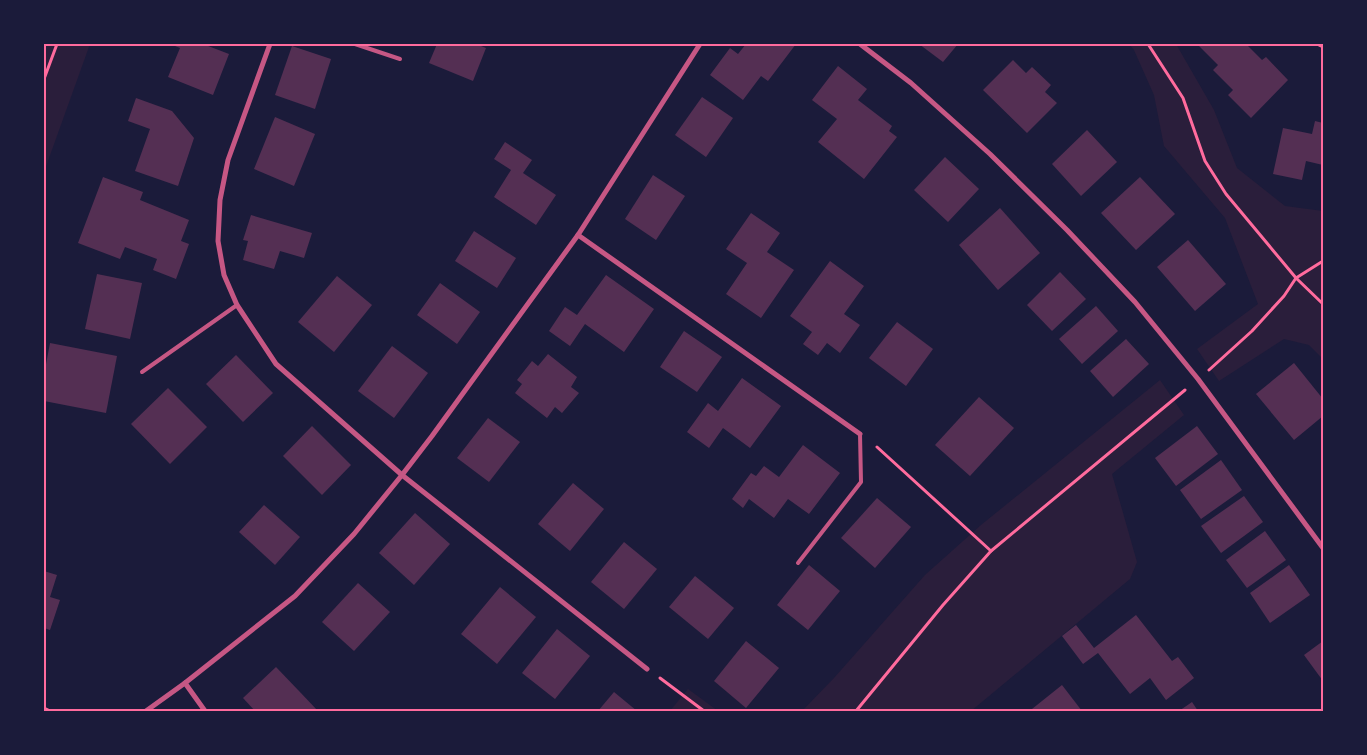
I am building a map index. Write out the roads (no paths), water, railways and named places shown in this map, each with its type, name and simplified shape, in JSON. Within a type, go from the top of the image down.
[{"type":"street","points":[[270,44],[228,160],[220,200],[218,241],[224,275],[237,305],[276,364],[402,475],[647,669]]},
{"type":"street","points":[[146,711],[185,683],[295,596],[354,534],[402,475],[578,235],[700,44]]},
{"type":"street","points":[[860,44],[910,82],[990,154],[1067,230],[1135,302],[1198,379],[1323,548]]},
{"type":"street","points":[[578,235],[860,434]]},
{"type":"street","points":[[185,683],[206,711]]},
{"type":"lane","points":[[355,44],[400,60]]},
{"type":"lane","points":[[142,372],[237,305]]},
{"type":"lane","points":[[798,563],[861,482],[860,434]]}]
